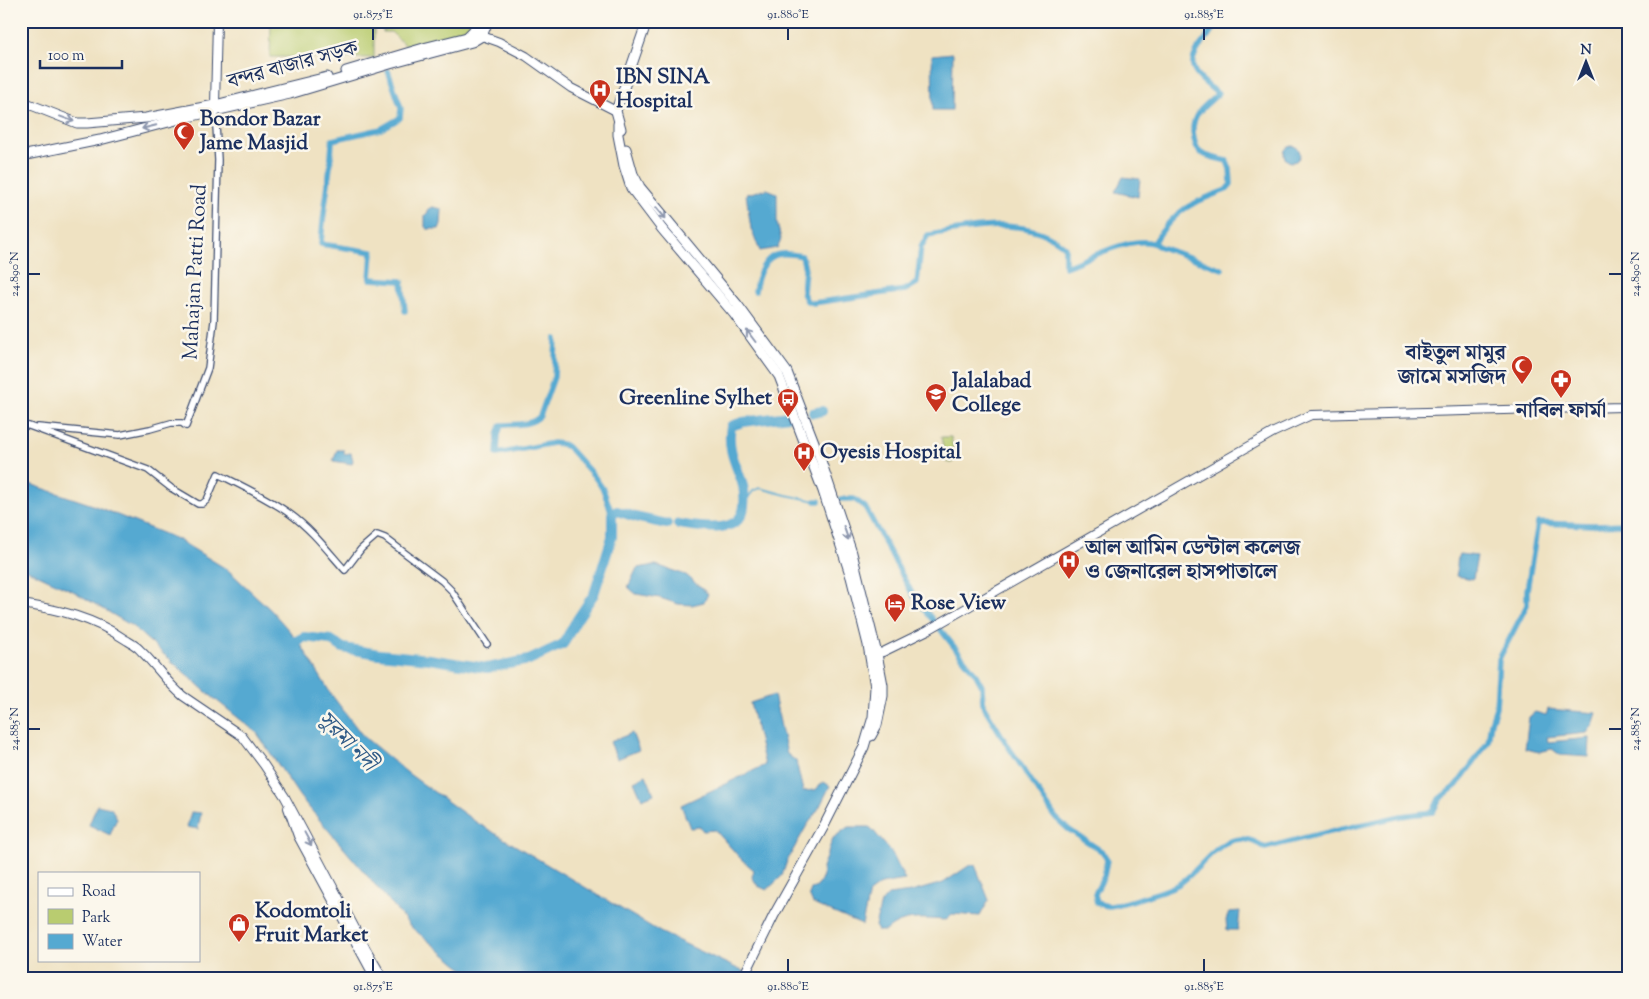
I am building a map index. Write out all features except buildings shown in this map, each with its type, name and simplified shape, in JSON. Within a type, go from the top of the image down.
[{"type":"highway","points":[[647,21],[616,111],[633,174],[640,187],[737,304],[787,372],[819,455],[852,553],[873,655],[875,696],[867,740],[824,826],[774,915],[743,978]]},
{"type":"highway","points":[[21,156],[100,140],[215,108],[290,94],[472,42],[484,26]]},
{"type":"highway","name":"বন্দর বাজার সড়ক","points":[[21,101],[77,123],[146,118],[215,108],[407,52],[467,37],[484,26]]},
{"type":"main road","points":[[215,108],[217,21]]},
{"type":"main road","points":[[484,26],[494,40]]},
{"type":"main road","name":"বন্দর বাজার সড়ক","points":[[484,26],[494,40],[526,56],[571,88],[616,111]]},
{"type":"main road","points":[[873,655],[928,630],[1274,432],[1311,415],[1542,410],[1622,407],[1628,405]]},
{"type":"main road","points":[[21,604],[80,616],[113,631],[140,649],[174,688],[203,711],[242,736],[285,797],[383,978]]},
{"type":"main road","points":[[285,797],[291,821],[298,836],[374,978]]},
{"type":"street","name":"Mahajan Patti Road","points":[[29,426],[120,435],[171,423],[182,423],[186,426],[208,368],[214,321],[218,160],[215,108]]},
{"type":"street","points":[[21,425],[29,426],[148,470],[171,488],[198,504],[202,504],[207,500],[218,474],[274,503],[290,514],[323,545],[345,570],[361,550],[377,535],[385,538],[442,581],[456,598],[487,644]]},
{"type":"green space","points":[[271,21],[374,21],[374,58],[270,57]]},
{"type":"green space","points":[[384,21],[474,21],[472,27],[441,38],[405,45],[391,32],[383,32]]},
{"type":"green space","points":[[941,437],[951,437],[955,460],[952,463],[946,462]]},
{"type":"water","points":[[953,53],[952,110],[933,110],[932,55]]},
{"type":"water","points":[[1292,146],[1300,154],[1292,162],[1284,154]]},
{"type":"water","points":[[1123,177],[1140,179],[1138,197],[1115,192]]},
{"type":"water","points":[[767,189],[777,193],[777,223],[781,239],[777,248],[760,251],[751,229],[746,194]]},
{"type":"water","points":[[433,207],[442,209],[441,224],[439,229],[427,229],[425,227],[425,215],[428,209]]},
{"type":"water","points":[[337,450],[344,450],[344,454],[351,453],[352,464],[333,461]]},
{"type":"water","name":"সুরমা নদী","points":[[21,481],[90,504],[177,539],[228,570],[271,610],[300,643],[331,694],[363,736],[409,774],[476,822],[660,932],[757,978],[477,978],[411,927],[300,797],[257,733],[205,691],[132,626],[73,591],[21,567]]},
{"type":"water","points":[[1459,554],[1477,556],[1473,579],[1456,576]]},
{"type":"water","points":[[656,565],[686,575],[708,594],[704,602],[692,605],[678,604],[660,598],[636,594],[628,587],[637,568]]},
{"type":"water","points":[[774,695],[787,754],[796,761],[803,791],[815,790],[824,782],[830,786],[787,861],[782,876],[767,890],[758,886],[752,877],[754,870],[741,859],[715,830],[703,831],[700,827],[690,828],[681,805],[765,765],[750,703]]},
{"type":"water","points":[[1548,709],[1597,713],[1593,725],[1587,733],[1547,737],[1548,742],[1590,738],[1589,757],[1560,755],[1552,749],[1539,752],[1525,749],[1529,717],[1535,712],[1546,715]]},
{"type":"water","points":[[632,733],[639,750],[617,759],[610,742]]},
{"type":"water","points":[[646,775],[654,794],[642,799],[634,781]]},
{"type":"water","points":[[97,805],[111,808],[117,818],[110,835],[89,825]]},
{"type":"water","points":[[191,812],[201,813],[198,829],[187,827]]},
{"type":"water","points":[[848,827],[869,827],[872,829],[892,853],[905,880],[881,884],[869,893],[862,925],[813,904],[809,895],[811,889],[817,887],[823,876],[822,868],[833,838]]},
{"type":"water","points":[[970,865],[975,865],[989,900],[980,916],[952,914],[946,920],[907,920],[899,922],[886,931],[878,931],[875,926],[881,903],[888,895],[911,892],[943,883]]},
{"type":"water","points":[[1240,911],[1238,930],[1227,930],[1226,920],[1229,912]]},
{"type":"waterway","points":[[1154,243],[1176,215],[1193,204],[1226,190],[1231,184],[1230,169],[1227,161],[1201,153],[1194,139],[1193,130],[1195,117],[1198,112],[1218,94],[1198,76],[1193,64],[1197,50],[1211,32],[1216,21]]},
{"type":"waterway","points":[[388,71],[401,108],[400,118],[381,129],[332,140],[321,244],[372,252],[370,279],[402,281],[405,311]]},
{"type":"waterway","points":[[755,291],[760,273],[766,262],[775,255],[784,254],[802,256],[805,269],[803,293],[807,301],[813,303],[905,290],[917,283],[921,247],[928,235],[963,229],[1000,226],[1034,230],[1050,237],[1065,247],[1065,267],[1112,248],[1138,242],[1149,242],[1222,269]]},
{"type":"waterway","points":[[556,339],[554,377],[540,416],[527,423],[501,425],[498,435],[497,454],[553,443],[568,447],[603,489],[612,514]]},
{"type":"waterway","points":[[813,413],[822,411]]},
{"type":"waterway","points":[[678,524],[708,528],[728,526],[736,522],[741,516],[744,506],[744,489],[731,447],[731,426],[743,422],[789,416]]},
{"type":"waterway","points":[[745,503],[753,491],[760,488],[816,501]]},
{"type":"waterway","points":[[841,499],[854,499],[865,507],[913,595],[975,673],[982,686],[983,705],[1056,818],[1068,829],[1103,852],[1107,860],[1104,876],[1095,894],[1097,903],[1109,906],[1144,897],[1179,884],[1218,848],[1228,842],[1239,839],[1251,841],[1265,848],[1401,816],[1433,812],[1439,799],[1457,785],[1488,742],[1491,722],[1496,707],[1499,659],[1527,605],[1527,590],[1538,523],[1628,524]]},
{"type":"waterway","points":[[287,646],[304,637],[331,640],[343,648],[487,668],[529,660],[563,644],[594,594],[612,537],[612,514],[617,511],[667,524]]},
{"type":"place","name":"IBN SINA Hospital","points":[[600,109]]},
{"type":"place","name":"Bondor Bazar Jame Masjid","points":[[184,151]]},
{"type":"place","name":"বাইতুল মামুর জামে মসজিদ","points":[[1522,385]]},
{"type":"place","name":"নাবিল ফার্মা","points":[[1561,399]]},
{"type":"place","name":"Jalalabad College","points":[[936,413]]},
{"type":"place","name":"Greenline Sylhet","points":[[788,418]]},
{"type":"place","name":"Oyesis Hospital","points":[[804,472]]},
{"type":"place","name":"আল আমিন ডেন্টাল কলেজ ও জেনারেল হাসপাতালে","points":[[1069,580]]},
{"type":"place","name":"Rose View","points":[[895,623]]},
{"type":"place","name":"Kodomtoli Fruit Market","points":[[239,943]]}]
